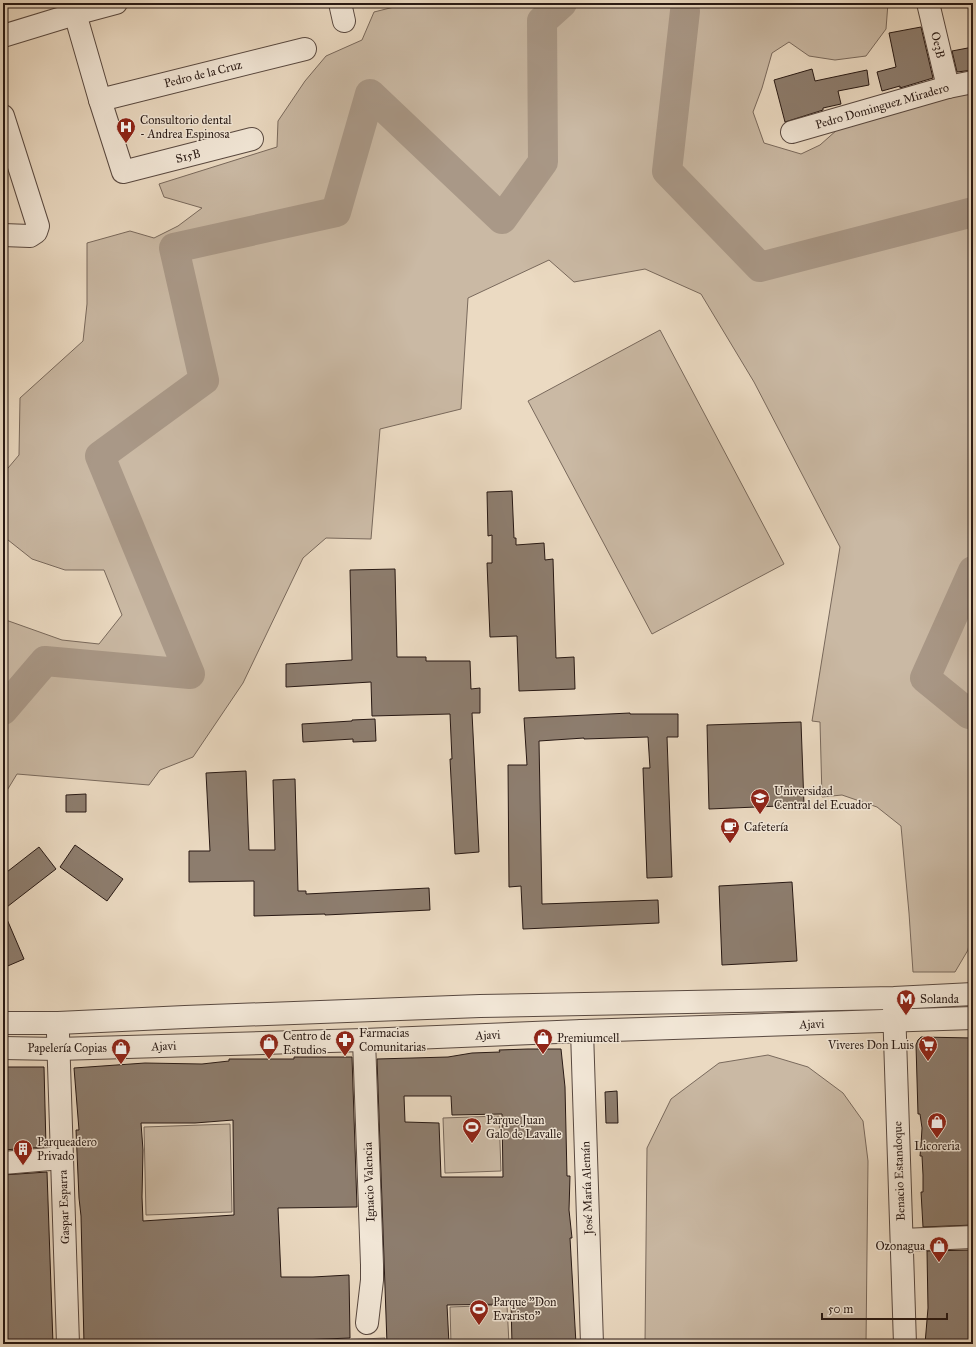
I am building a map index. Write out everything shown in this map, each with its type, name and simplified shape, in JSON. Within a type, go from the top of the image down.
[{"type":"street","points":[[3,36],[74,8],[116,3]]},
{"type":"street","name":"Oe3B","points":[[928,3],[948,87]]},
{"type":"street","points":[[74,8],[100,100]]},
{"type":"street","name":"Pedro de la Cruz","points":[[100,100],[305,49]]},
{"type":"street","name":"Pedro Dominguez Miradero","points":[[792,132],[948,87],[973,82]]},
{"type":"street","name":"S15B","points":[[100,100],[123,172],[252,139]]},
{"type":"street","points":[[3,116],[38,226],[36,232],[30,236],[3,236]]},
{"type":"street","name":"Ajavi","points":[[3,1023],[58,1023],[486,1006],[894,998],[973,994]]},
{"type":"street","name":"Benacio Estandoque","points":[[894,998],[905,1344]]},
{"type":"street","name":"Ajavi","points":[[3,1048],[58,1049],[364,1040],[973,1018]]},
{"type":"street","name":"Gaspar Esparra","points":[[58,1023],[68,1344]]},
{"type":"street","name":"José María Alemán","points":[[582,1031],[592,1344]]},
{"type":"street","name":"Ignacio Valencia","points":[[364,1040],[372,1265],[372,1280],[367,1323]]},
{"type":"street","points":[[3,1163],[62,1158]]},
{"type":"street","points":[[902,1240],[973,1238]]},
{"type":"shaded area","points":[[410,3],[888,3],[886,29],[866,56],[835,60],[809,56],[789,42],[772,53],[762,88],[753,112],[764,143],[801,154],[820,145],[847,121],[973,86],[973,923],[968,950],[955,972],[913,972],[901,826],[877,807],[842,795],[822,797],[820,722],[812,721],[840,547],[754,382],[701,294],[645,269],[574,282],[549,260],[468,298],[461,409],[380,429],[371,539],[326,538],[303,558],[243,683],[193,757],[160,770],[149,785],[17,774],[3,797],[3,619],[62,640],[99,644],[122,615],[104,570],[65,570],[32,559],[3,536],[3,474],[19,455],[20,398],[83,341],[87,304],[87,243],[130,231],[154,238],[178,226],[202,208],[164,197],[159,184],[277,147],[278,121],[305,81],[326,56],[362,40],[374,12]]},
{"type":"shaded area","points":[[660,330],[784,564],[652,634],[528,401]]},
{"type":"shaded area","points":[[768,1055],[808,1067],[843,1093],[863,1121],[868,1161],[866,1344],[645,1344],[647,1148],[671,1099],[719,1063]]},
{"type":"shaded area","name":"Parque Juan Galo de Lavalle","points":[[499,1116],[501,1171],[445,1173],[443,1118]]},
{"type":"shaded area","points":[[230,1124],[232,1212],[146,1215],[144,1127]]},
{"type":"shaded area","name":"Parque \"Don Evaristo\"","points":[[507,1305],[509,1344],[451,1344],[450,1307]]},
{"type":"shaded area","points":[[385,1338],[385,1344],[272,1344],[272,1343]]},
{"type":"building","points":[[921,27],[933,78],[900,88],[900,86],[882,91],[877,72],[896,67],[889,33]]},
{"type":"building","points":[[973,47],[973,70],[957,72],[952,51]]},
{"type":"building","points":[[812,69],[815,81],[867,70],[869,85],[838,91],[841,104],[823,108],[823,110],[785,122],[774,80]]},
{"type":"building","points":[[512,491],[514,538],[516,538],[516,545],[544,543],[545,560],[553,559],[556,658],[574,657],[575,689],[519,691],[517,636],[490,637],[487,563],[492,563],[492,535],[488,536],[487,492]]},
{"type":"building","points":[[395,569],[397,657],[426,657],[426,661],[470,661],[471,689],[480,688],[480,713],[472,713],[479,852],[455,854],[450,759],[452,759],[450,714],[372,716],[371,682],[286,687],[286,664],[352,660],[350,570]]},
{"type":"building","points":[[630,713],[678,714],[678,737],[667,737],[672,877],[647,878],[643,768],[650,768],[648,737],[584,738],[539,741],[542,904],[658,900],[659,923],[523,929],[521,886],[509,887],[508,765],[527,765],[524,718]]},
{"type":"building","points":[[375,719],[376,741],[353,742],[353,739],[303,742],[302,724]]},
{"type":"building","points":[[801,722],[804,805],[709,809],[707,725]]},
{"type":"building","points":[[246,771],[249,850],[275,850],[273,780],[295,779],[298,891],[306,891],[306,894],[429,888],[430,910],[325,915],[254,916],[254,881],[189,882],[189,851],[210,851],[206,773]]},
{"type":"building","points":[[86,794],[86,812],[66,812],[66,795]]},
{"type":"building","points":[[75,845],[123,879],[107,901],[60,867]]},
{"type":"building","points":[[39,847],[56,869],[3,910],[3,875]]},
{"type":"building","points":[[792,882],[797,961],[722,965],[719,886]]},
{"type":"building","points":[[3,910],[24,959],[3,968]]},
{"type":"building","points":[[921,1037],[973,1038],[973,1225],[923,1227],[921,1192],[923,1192],[923,1175],[922,1156],[920,1156],[922,1128],[920,1114],[918,1114],[916,1045]]},
{"type":"building","points":[[561,1049],[565,1087],[567,1176],[570,1176],[569,1210],[572,1238],[570,1238],[576,1344],[512,1344],[511,1304],[447,1305],[449,1344],[387,1344],[377,1059],[448,1057],[472,1053],[500,1052],[499,1050]],"holes":[[[404,1096],[451,1096],[452,1115],[502,1114],[503,1177],[441,1177],[439,1123],[405,1122]]]},
{"type":"building","points":[[294,1057],[352,1057],[357,1207],[278,1208],[281,1277],[349,1275],[350,1338],[201,1344],[84,1344],[81,1216],[76,1130],[79,1130],[74,1068],[145,1063],[202,1064],[229,1061],[229,1059],[294,1059]],"holes":[[[233,1120],[234,1215],[143,1221],[143,1150],[141,1123],[195,1123]]]},
{"type":"building","points":[[3,1067],[44,1067],[46,1147],[3,1150]]},
{"type":"building","points":[[617,1091],[618,1123],[606,1123],[605,1092]]},
{"type":"building","points":[[47,1172],[53,1344],[3,1344],[3,1175]]},
{"type":"building","points":[[973,1250],[973,1344],[925,1344],[928,1308],[927,1251]]},
{"type":"waterway","points":[[3,710],[45,661],[190,674],[100,456],[204,380],[174,248],[336,212],[370,94],[502,219],[543,162],[542,21],[562,3]]},
{"type":"waterway","points":[[685,11],[667,171],[760,267],[973,212]]},
{"type":"waterway","points":[[973,571],[925,678],[969,714],[973,713]]},
{"type":"place","name":"Consultorio dental - Andrea Espinosa","points":[[126,144]]},
{"type":"place","name":"Universidad Central del Ecuador","points":[[760,815]]},
{"type":"place","name":"Cafetería","points":[[730,844]]},
{"type":"place","name":"Solanda","points":[[906,1016]]},
{"type":"place","name":"Premiumcell","points":[[543,1055]]},
{"type":"place","name":"Farmacias Comunitarias","points":[[345,1057]]},
{"type":"place","name":"Centro de Estudios","points":[[269,1060]]},
{"type":"place","name":"Viveres Don Luis","points":[[928,1062]]},
{"type":"place","name":"Papelería Copias","points":[[121,1065]]},
{"type":"place","name":"Licoreria","points":[[937,1139]]},
{"type":"place","name":"Parque Juan Galo de Lavalle","points":[[472,1144]]},
{"type":"place","name":"Parqueadero Privado","points":[[23,1166]]},
{"type":"place","name":"Ozonagua","points":[[939,1263]]},
{"type":"place","name":"Parque \"Don Evaristo\"","points":[[479,1326]]}]
